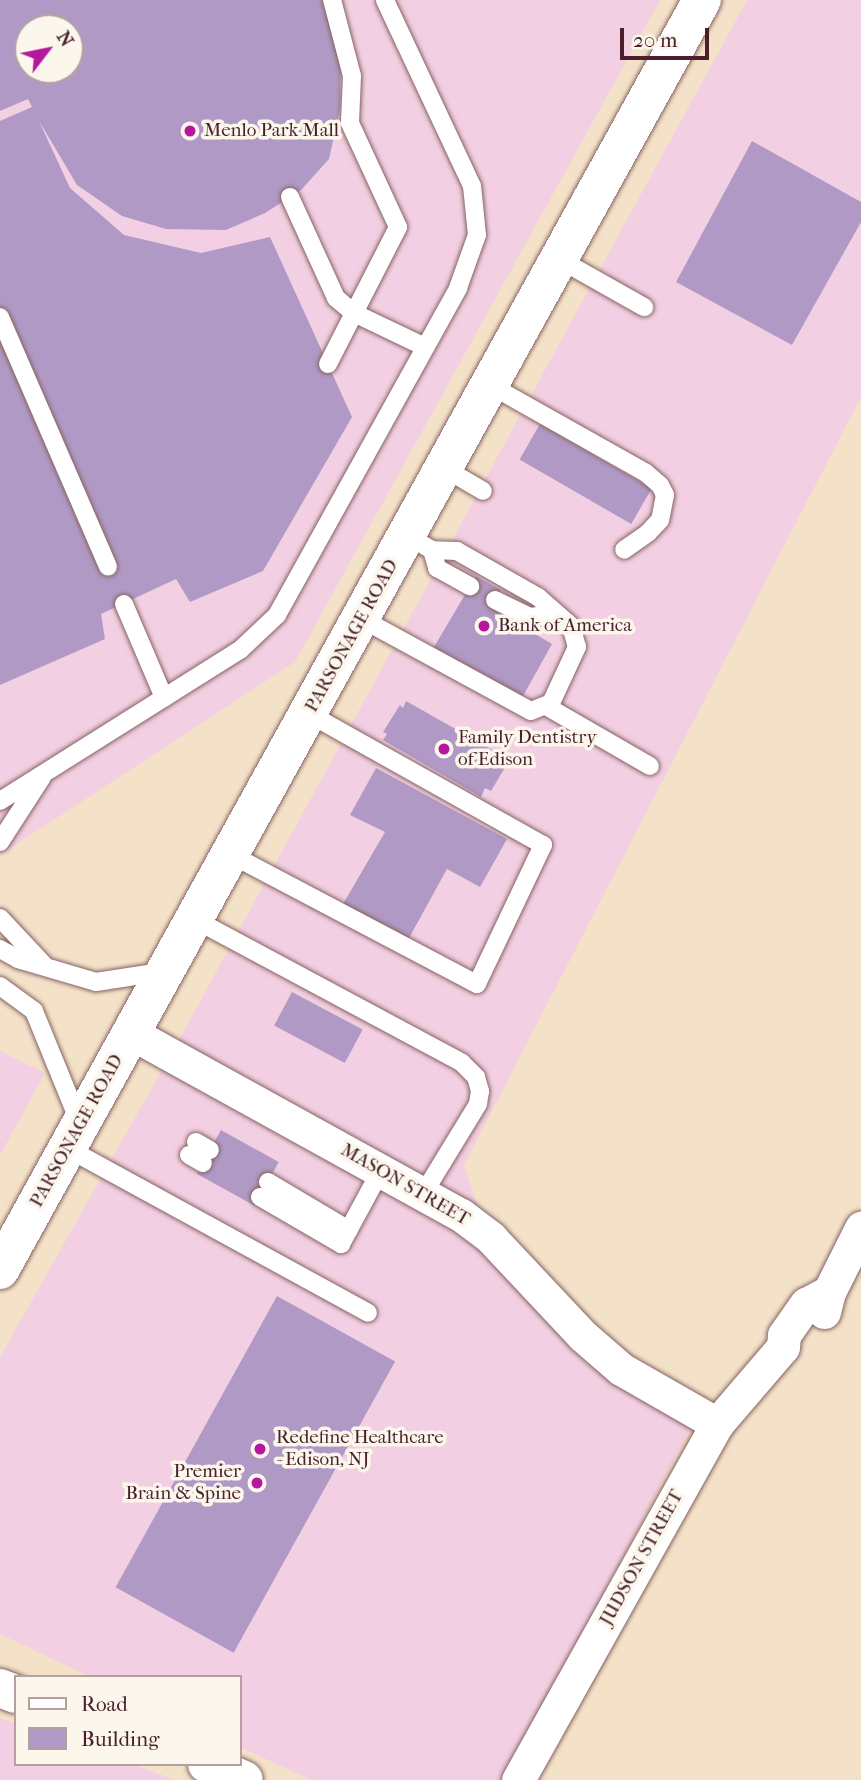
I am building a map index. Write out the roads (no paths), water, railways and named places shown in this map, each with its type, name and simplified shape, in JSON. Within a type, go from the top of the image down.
[{"type":"street","name":"PARSONAGE ROAD","points":[[0,1270],[362,619],[420,543],[444,468],[702,0]]},
{"type":"street","name":"MASON STREET","points":[[131,1032],[461,1215],[491,1238],[583,1336],[621,1370],[718,1424]]},
{"type":"street","name":"JUDSON STREET","points":[[518,1780],[718,1424],[783,1347],[784,1335],[806,1304],[828,1292],[861,1228]]},
{"type":"street","points":[[212,1766],[244,1780]]},
{"type":"lane","points":[[328,364],[398,228],[350,123],[352,76],[332,0]]},
{"type":"lane","points":[[0,801],[240,650],[277,615],[458,288],[477,235],[472,186],[385,0]]},
{"type":"lane","points":[[290,197],[336,298],[354,313],[425,347]]},
{"type":"lane","points":[[559,259],[644,307]]},
{"type":"lane","points":[[0,317],[108,567]]},
{"type":"lane","points":[[490,385],[646,472],[660,485],[665,495],[660,520],[624,551]]},
{"type":"lane","points":[[444,468],[483,491]]},
{"type":"lane","points":[[420,543],[437,568],[470,586]]},
{"type":"lane","points":[[362,619],[531,710],[551,703],[577,647],[571,626],[554,614],[538,597],[457,551],[420,543]]},
{"type":"lane","points":[[495,600],[530,617],[554,614]]},
{"type":"lane","points":[[124,604],[164,698]]},
{"type":"lane","points":[[546,706],[650,766]]},
{"type":"lane","points":[[230,854],[477,984],[542,845],[310,714]]},
{"type":"lane","points":[[0,842],[47,770]]},
{"type":"lane","points":[[0,918],[44,965]]},
{"type":"lane","points":[[194,919],[462,1063],[475,1077],[480,1091],[478,1104],[423,1194]]},
{"type":"lane","points":[[0,949],[18,959],[96,982],[165,972]]},
{"type":"lane","points":[[0,986],[17,995],[34,1011],[74,1136],[368,1313]]},
{"type":"lane","points":[[264,1190],[341,1244],[381,1170]]},
{"type":"place","name":"Menlo Park Mall","points":[[190,131]]},
{"type":"place","name":"Bank of America","points":[[484,626]]},
{"type":"place","name":"Family Dentistry of Edison","points":[[444,749]]},
{"type":"place","name":"Redefine Healthcare - Edison, NJ","points":[[260,1449]]},
{"type":"place","name":"Premier Brain & Spine","points":[[257,1483]]}]
